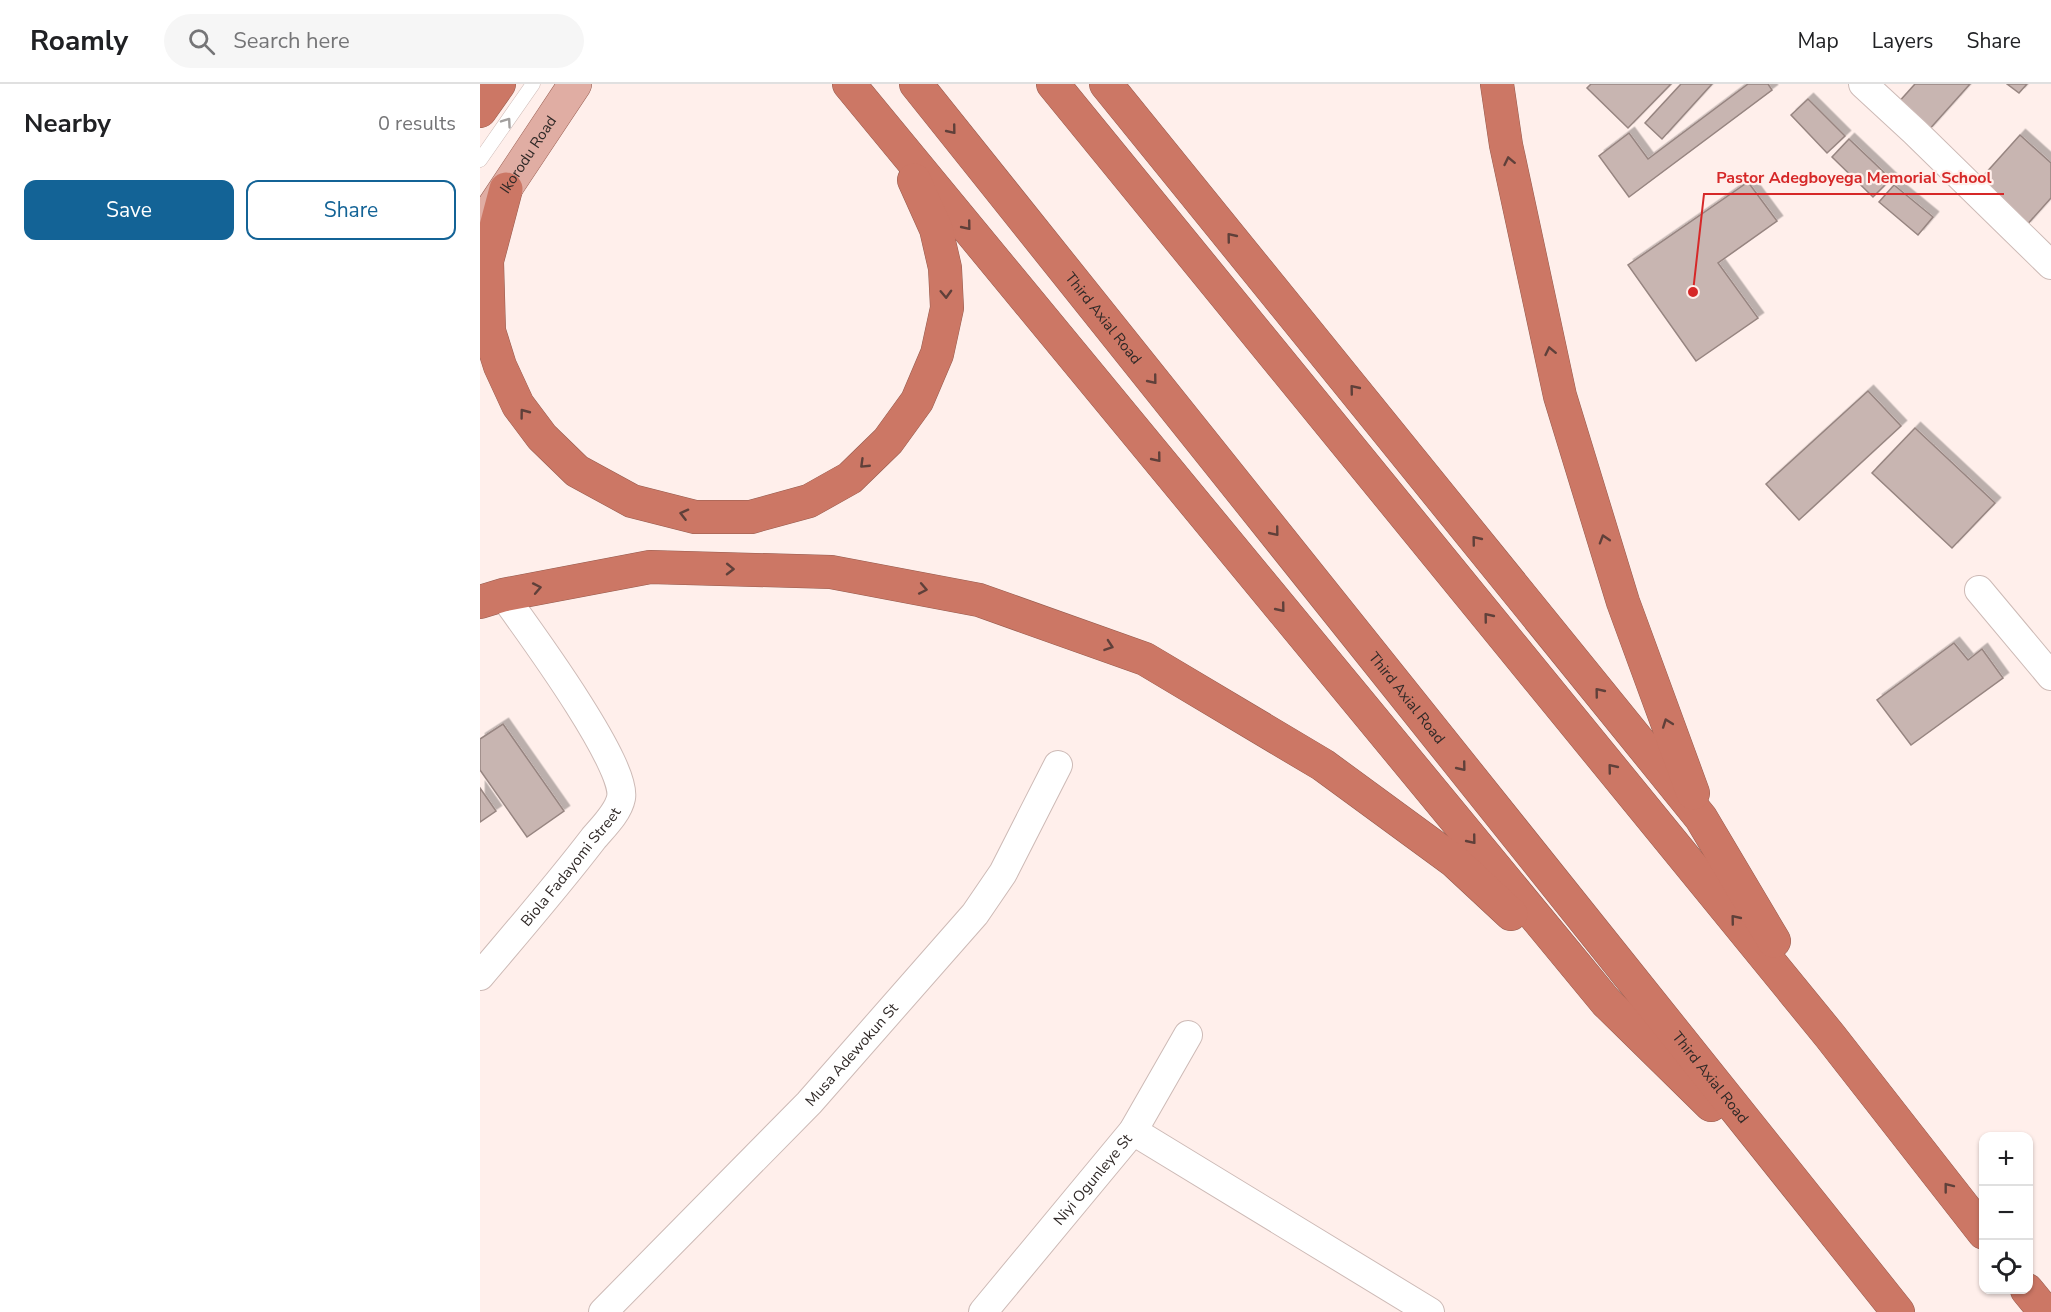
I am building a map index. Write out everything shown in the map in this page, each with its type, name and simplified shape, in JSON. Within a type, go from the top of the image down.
[{"type":"highway","points":[[480,111],[499,84]]},
{"type":"highway","points":[[849,84],[1606,1002]]},
{"type":"highway","name":"Third Axial Road","points":[[916,84],[1898,1312]]},
{"type":"highway","points":[[1053,84],[1830,1036],[1979,1228]]},
{"type":"highway","points":[[1106,84],[1701,818],[1830,1036]]},
{"type":"highway","points":[[1497,84],[1506,145],[1560,396],[1623,602],[1701,818]]},
{"type":"highway","points":[[506,189],[488,261],[489,331],[500,366],[518,405],[542,437],[577,471],[632,501],[695,517],[751,518],[809,501],[850,478],[888,441],[912,409],[937,354],[947,308],[943,258],[936,229],[914,180],[882,123]]},
{"type":"highway","points":[[492,598],[650,567],[831,572],[979,600],[1145,659],[1323,765],[1454,861],[1606,1002],[1815,1206]]},
{"type":"highway","points":[[2030,1294],[2045,1312]]},
{"type":"main road","name":"Ikorodu Road","points":[[480,226],[575,84]]},
{"type":"street","points":[[1863,84],[2051,265]]},
{"type":"street","points":[[1979,590],[2051,676]]},
{"type":"street","name":"Biola Fadayomi Street","points":[[480,976],[580,856],[613,814],[621,797],[619,778],[592,725],[492,598]]},
{"type":"street","name":"Musa Adewokun St","points":[[603,1312],[809,1103],[975,914],[1003,873],[1058,765]]},
{"type":"street","name":"Niyi Ogunleye St","points":[[983,1312],[1133,1131],[1188,1035]]},
{"type":"street","points":[[1133,1131],[1430,1312]]},
{"type":"lane","points":[[480,160],[533,84]]},
{"type":"building","points":[[1591,84],[1671,84],[1628,128],[1587,88]]},
{"type":"building","points":[[1681,84],[1712,84],[1662,139],[1645,123]]},
{"type":"building","points":[[1748,84],[1768,84],[1772,90],[1629,197],[1599,156],[1629,133],[1648,159]]},
{"type":"building","points":[[1915,84],[1970,84],[1927,132],[1897,104]]},
{"type":"building","points":[[2007,84],[2027,84],[2019,93]]},
{"type":"building","points":[[1808,99],[1845,136],[1827,153],[1791,115]]},
{"type":"building","points":[[2020,135],[2051,163],[2051,198],[2025,227],[1976,184]]},
{"type":"building","points":[[1849,139],[1891,179],[1873,197],[1832,157]]},
{"type":"building","points":[[1748,182],[1777,221],[1718,263],[1758,318],[1696,361],[1628,265]]},
{"type":"building","points":[[1894,185],[1933,217],[1918,235],[1879,202]]},
{"type":"building","points":[[1868,391],[1901,426],[1799,520],[1766,484]]},
{"type":"building","points":[[1915,428],[1995,503],[1952,548],[1872,473]]},
{"type":"building","points":[[1954,643],[1968,660],[1982,649],[2003,678],[1911,745],[1877,700]]},
{"type":"building","points":[[503,724],[564,811],[527,837],[480,770],[480,739]]},
{"type":"building","points":[[480,788],[496,811],[480,822]]},
{"type":"place","name":"Pastor Adegboyega Memorial School","points":[[1693,292]]}]
